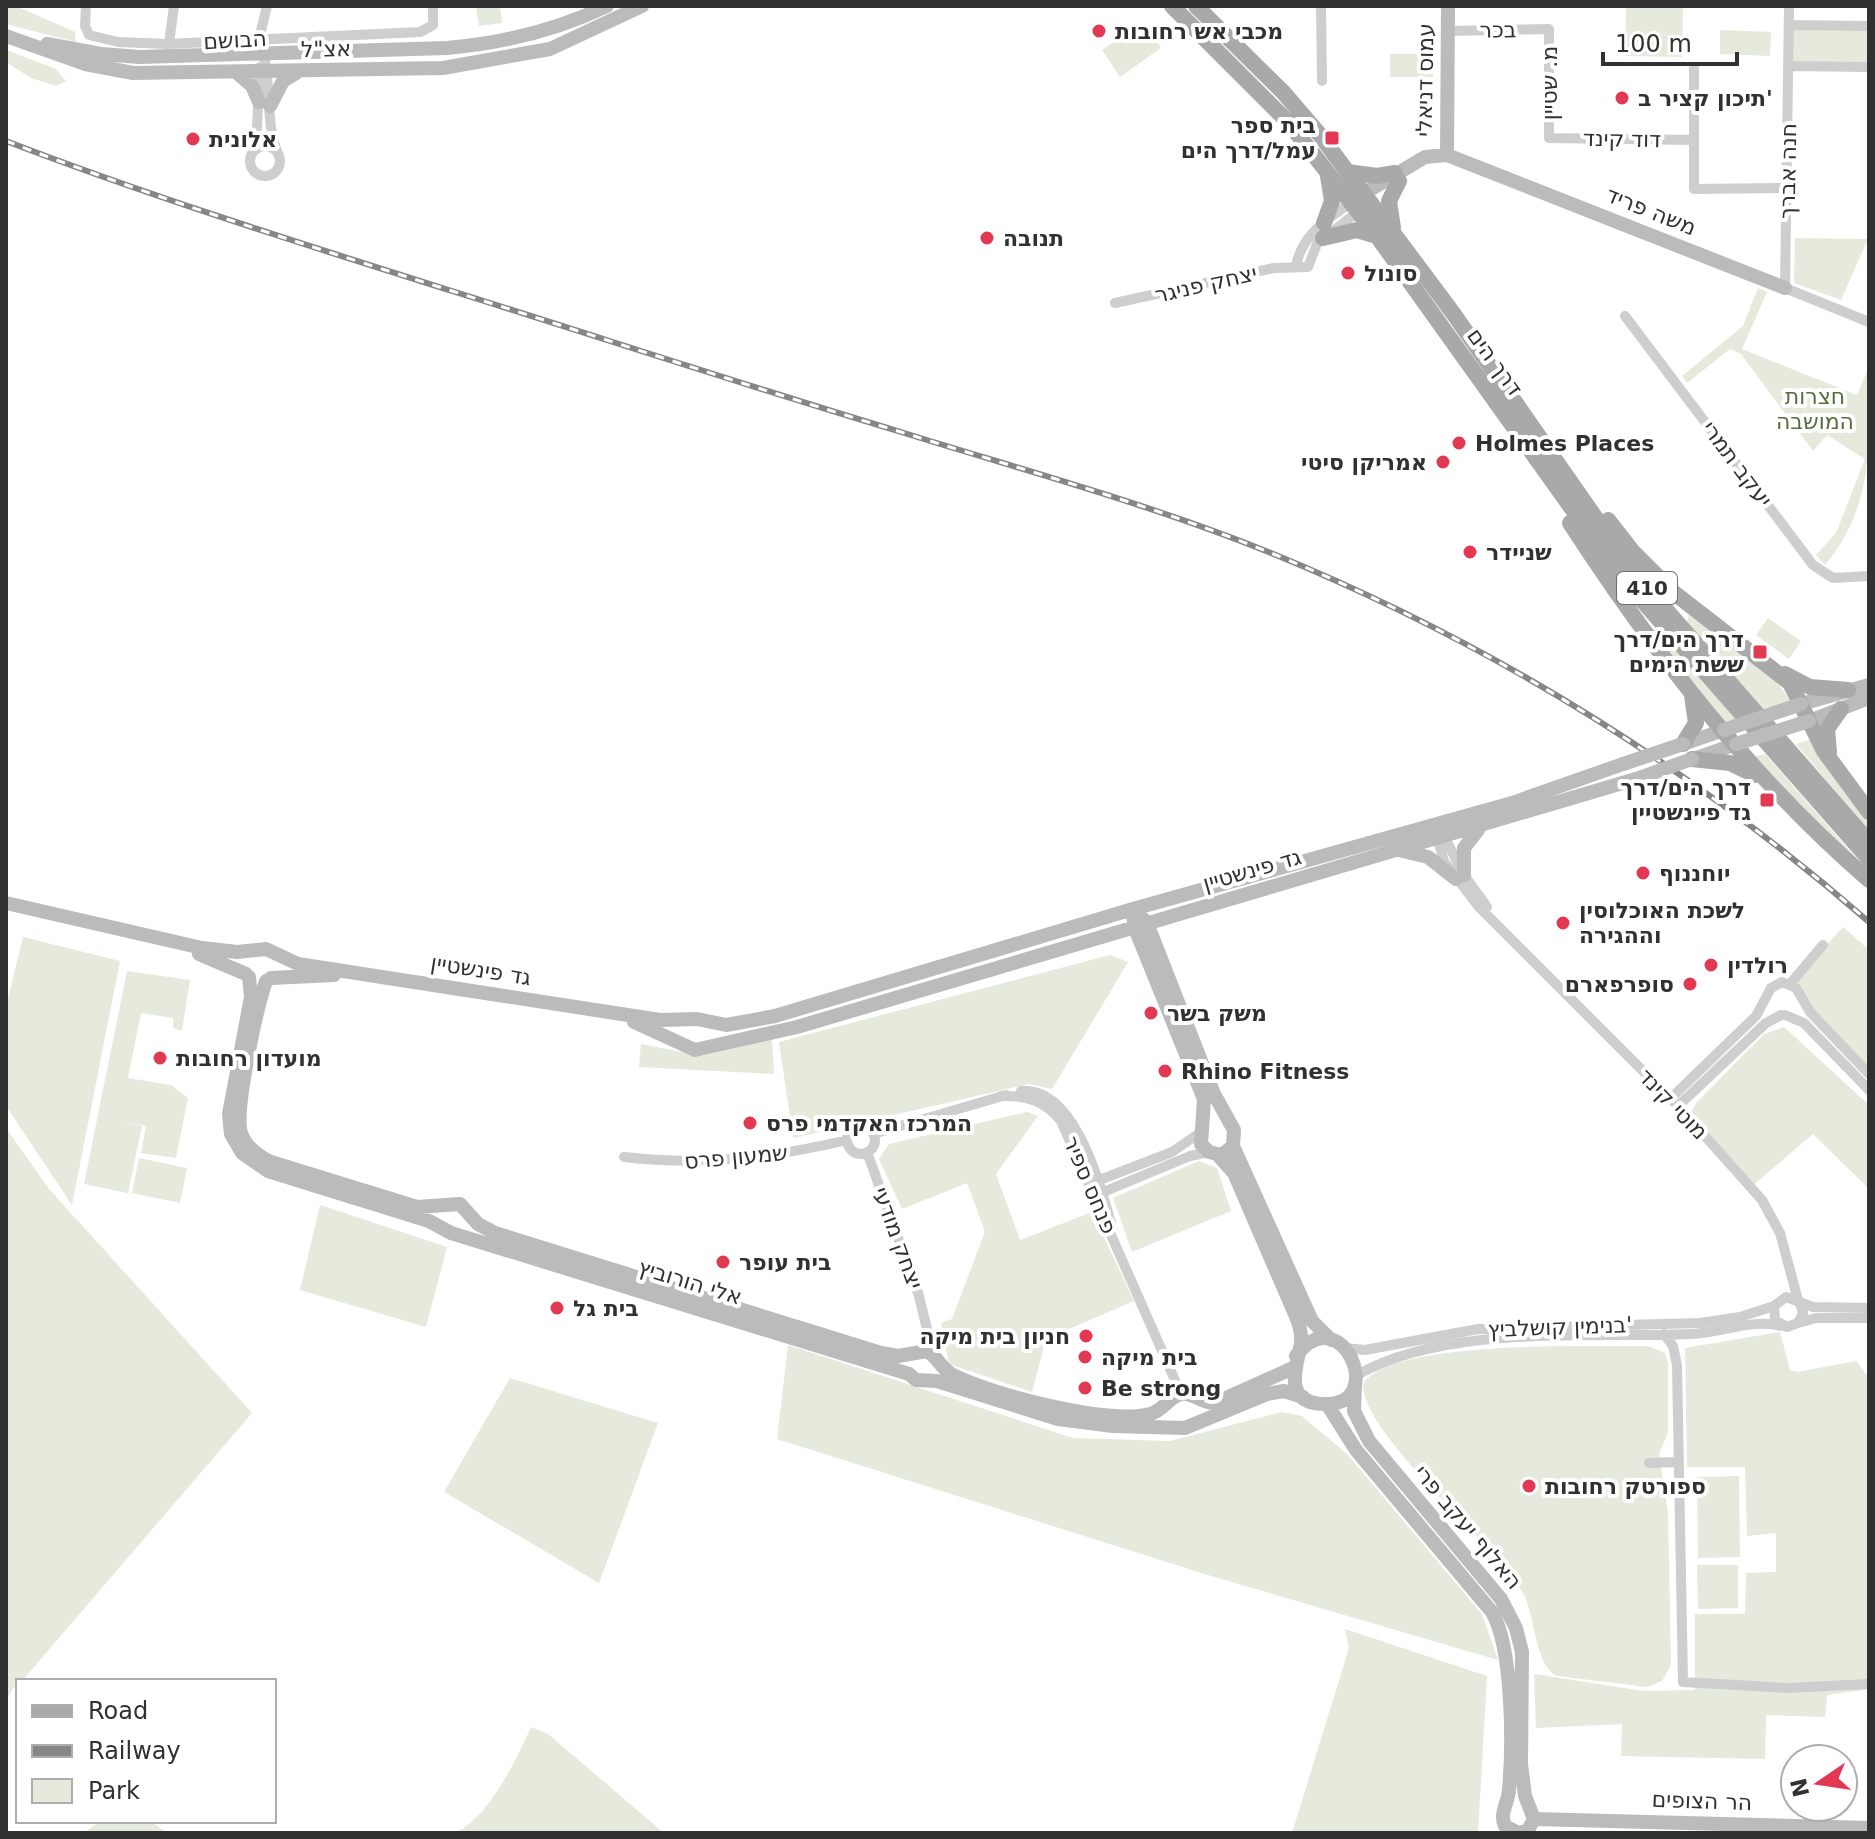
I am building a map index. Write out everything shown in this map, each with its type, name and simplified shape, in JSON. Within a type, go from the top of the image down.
[{"type":"main road","name":"דרך הים","points":[[1172,6],[1272,104],[1326,171],[1396,237],[1453,313],[1634,573],[1869,842]]},
{"type":"main road","name":"דרך הים","points":[[1196,6],[1283,92],[1348,172],[1377,236],[1625,581],[1869,859]]},
{"type":"main road","points":[[1326,171],[1332,195],[1324,231],[1357,230],[1377,236]]},
{"type":"main road","points":[[1348,172],[1397,177],[1388,211],[1396,237]]},
{"type":"main road","points":[[1453,313],[1527,404],[1633,552],[1697,613],[1775,669],[1810,687],[1848,690]]},
{"type":"main road","points":[[1508,419],[1611,588],[1665,657],[1796,814],[1869,880]]},
{"type":"main road","points":[[1775,669],[1795,689],[1831,762],[1869,812]]},
{"type":"main road","points":[[1683,744],[1697,717],[1689,687]]},
{"type":"main road","points":[[1831,762],[1827,729],[1841,709]]},
{"type":"main road","points":[[1692,759],[1730,763],[1769,784]]},
{"type":"street","name":"הבושם","points":[[86,6],[86,31],[118,42],[261,46],[420,32],[433,25],[433,6]]},
{"type":"street","points":[[169,43],[174,6]]},
{"type":"street","points":[[267,6],[261,46],[265,104],[280,166],[274,173],[264,176],[255,172],[250,164],[265,104],[283,81],[300,72]]},
{"type":"street","name":"אצ\"ל","points":[[6,35],[120,56],[261,46],[489,44],[545,32],[607,6]]},
{"type":"street","name":"אצ\"ל","points":[[6,35],[99,68],[153,74],[443,68],[492,61],[569,42],[642,6]]},
{"type":"street","points":[[1321,6],[1322,81]]},
{"type":"street","name":"עמוס דניאלי","points":[[1447,155],[1448,6]]},
{"type":"street","name":"חנה אברך","points":[[1785,288],[1789,6]]},
{"type":"street","points":[[1789,25],[1869,26]]},
{"type":"street","name":"בכר","points":[[1448,31],[1549,29]]},
{"type":"street","name":"מ. שטיין","points":[[1549,29],[1549,138]]},
{"type":"street","points":[[1789,66],[1869,67]]},
{"type":"street","points":[[1694,68],[1694,189],[1787,188]]},
{"type":"street","points":[[236,72],[252,86],[265,104]]},
{"type":"street","points":[[1420,160],[1445,137]]},
{"type":"street","name":"דוד קינד","points":[[1549,138],[1694,140]]},
{"type":"street","points":[[256,148],[269,146],[277,151]]},
{"type":"street","name":"משה פריד","points":[[1361,203],[1420,160],[1447,155],[1869,322]]},
{"type":"street","name":"יצחק פניגר","points":[[1115,303],[1302,267],[1324,231],[1361,203]]},
{"type":"street","name":"יעקב תמרי","points":[[1625,316],[1813,565],[1833,578],[1869,576]]},
{"type":"street","name":"גד פינשטיין","points":[[6,903],[221,951],[263,950],[290,962],[355,973],[660,1020],[736,1024],[775,1016],[1133,909],[1436,825],[1801,704],[1869,685]]},
{"type":"street","name":"גד פינשטיין","points":[[704,1048],[797,1027],[1141,924],[1486,826],[1636,779],[1869,698]]},
{"type":"street","points":[[1436,825],[1441,839]]},
{"type":"street","points":[[1399,851],[1423,855],[1460,877],[1464,848],[1473,834],[1486,826]]},
{"type":"street","name":"מוטי קינד","points":[[1441,839],[1481,909],[1674,1102],[1772,1216],[1798,1301]]},
{"type":"street","points":[[1133,909],[1204,1099],[1201,1144],[1234,1173],[1297,1319],[1301,1342],[1294,1362],[1294,1384],[1303,1397]]},
{"type":"street","points":[[1152,954],[1157,930],[1164,918]]},
{"type":"street","points":[[926,1325],[924,1340],[907,1361],[909,1374],[916,1380],[1075,1422],[1189,1427],[1267,1394],[1284,1391],[1327,1404],[1347,1396],[1356,1379],[1354,1360],[1340,1345],[1325,1337],[1312,1321],[1233,1146],[1235,1135],[1152,954],[1129,938],[1097,937]]},
{"type":"street","name":"גד פינשטיין","points":[[157,938],[247,975],[268,979],[355,973]]},
{"type":"street","points":[[1674,1102],[1756,1016],[1775,985],[1790,984],[1823,945]]},
{"type":"street","points":[[263,950],[277,965],[268,979],[239,1115],[241,1131],[249,1146],[271,1162],[417,1207],[458,1203],[469,1213],[468,1225],[458,1233],[268,1171],[242,1153],[231,1134],[229,1114],[251,997],[244,959],[263,950]]},
{"type":"street","points":[[1790,984],[1810,1012],[1869,1074]]},
{"type":"street","points":[[1674,1102],[1766,1023],[1798,1007],[1798,993]]},
{"type":"street","points":[[1767,1000],[1772,1011],[1804,1023],[1869,1090]]},
{"type":"street","name":"גד פינשטיין","points":[[600,1010],[658,1031],[688,1048]]},
{"type":"street","points":[[697,1020],[711,1034],[704,1048],[688,1048],[680,1035],[683,1026],[697,1020]]},
{"type":"street","name":"פנחס ספיר","points":[[873,1134],[1001,1096],[1033,1091],[1061,1107],[1075,1127],[1175,1398]]},
{"type":"street","points":[[1096,1188],[1172,1152],[1211,1120],[1227,1122]]},
{"type":"street","points":[[860,1126],[873,1134],[874,1144],[867,1152],[853,1151],[847,1140],[850,1131],[860,1126]]},
{"type":"street","name":"שמעון פרס","points":[[624,1157],[685,1162],[750,1159],[847,1140]]},
{"type":"street","points":[[1096,1188],[1190,1156],[1213,1154],[1233,1146]]},
{"type":"street","name":"יצחק מודעי","points":[[867,1152],[919,1296],[935,1359]]},
{"type":"street","points":[[442,1226],[440,1215],[445,1206]]},
{"type":"street","name":"אלי הורוביץ","points":[[469,1213],[478,1224],[495,1233],[881,1353],[898,1356],[914,1352]]},
{"type":"street","name":"אלי הורוביץ","points":[[458,1233],[909,1374]]},
{"type":"street","points":[[1869,1308],[1817,1308],[1786,1297],[1774,1306],[1774,1318],[1782,1326],[1818,1318],[1869,1318]]},
{"type":"street","points":[[1798,1301],[1803,1313],[1798,1323]]},
{"type":"street","name":"בנימין קושלביץ'","points":[[1340,1345],[1365,1350],[1478,1329],[1700,1323],[1740,1317],[1774,1306]]},
{"type":"street","name":"בנימין קושלביץ'","points":[[1356,1379],[1396,1355],[1460,1342],[1695,1334],[1758,1324],[1782,1326]]},
{"type":"street","points":[[1664,1334],[1673,1346],[1677,1365],[1683,1682],[1787,1688],[1869,1684]]},
{"type":"street","points":[[1677,1365],[1684,1342],[1695,1334]]},
{"type":"street","points":[[914,1352],[935,1359],[960,1378],[1076,1412],[1143,1415],[1160,1411],[1175,1398],[1219,1402],[1294,1362],[1313,1342],[1340,1345]]},
{"type":"street","points":[[925,1380],[933,1376],[935,1359]]},
{"type":"street","name":"האלוף יעקב פרי","points":[[1356,1379],[1354,1411],[1369,1441],[1501,1599],[1512,1618],[1523,1664],[1521,1764],[1527,1804]]},
{"type":"street","points":[[1175,1398],[1169,1418],[1176,1426]]},
{"type":"street","points":[[1197,1400],[1201,1410],[1198,1421]]},
{"type":"street","name":"האלוף יעקב פרי","points":[[1327,1404],[1356,1450],[1492,1612],[1503,1633],[1508,1664],[1509,1790],[1504,1822]]},
{"type":"street","points":[[1649,1463],[1678,1462]]},
{"type":"street","points":[[1517,1801],[1527,1804],[1534,1819],[1521,1833],[1509,1830],[1504,1822],[1517,1801]]},
{"type":"street","name":"הר הצופים","points":[[1534,1819],[1638,1827],[1869,1828]]},
{"type":"green space","points":[[6,6],[16,6],[75,32],[76,42],[6,24]]},
{"type":"green space","points":[[476,6],[500,6],[502,23],[479,26]]},
{"type":"green space","points":[[1626,6],[1683,6],[1682,57],[1625,56]]},
{"type":"green space","points":[[1143,22],[1161,48],[1120,77],[1102,50]]},
{"type":"green space","points":[[1793,28],[1869,29],[1869,63],[1792,62]]},
{"type":"green space","points":[[1720,30],[1771,32],[1770,56],[1720,54]]},
{"type":"green space","points":[[6,50],[56,69],[66,81],[56,86],[31,78],[6,62]]},
{"type":"green space","points":[[1390,54],[1433,54],[1433,77],[1390,77]]},
{"type":"green space","points":[[1795,238],[1868,239],[1841,300],[1794,283]]},
{"type":"green space","name":"חצרות המושבה","points":[[1758,288],[1767,292],[1742,349],[1857,395],[1869,367],[1868,447],[1861,496],[1841,542],[1825,565],[1816,555],[1836,533],[1865,459],[1827,435],[1813,451],[1741,354],[1730,349],[1687,383],[1682,376],[1743,326]]},
{"type":"green space","points":[[1689,614],[1775,679],[1793,705],[1767,715],[1687,623]]},
{"type":"green space","points":[[1768,618],[1801,641],[1789,659],[1756,635]]},
{"type":"green space","points":[[1657,626],[1738,722],[1727,728],[1650,632]]},
{"type":"green space","points":[[1809,740],[1869,822],[1869,831],[1796,744]]},
{"type":"green space","points":[[1765,754],[1858,860],[1844,851],[1754,756]]},
{"type":"green space","points":[[1843,927],[1869,950],[1869,1070],[1811,1008],[1796,978]]},
{"type":"green space","points":[[23,937],[120,961],[72,1205],[6,1106],[6,1007]]},
{"type":"green space","points":[[1110,955],[1128,962],[1052,1089],[1029,1084],[793,1138],[779,1042]]},
{"type":"green space","points":[[127,971],[190,980],[182,1031],[173,1028],[173,1018],[141,1013],[128,1078],[171,1085],[188,1098],[176,1158],[141,1153],[146,1126],[124,1122],[142,1126],[128,1193],[84,1184]]},
{"type":"green space","points":[[1784,1027],[1869,1105],[1869,1189],[1813,1134],[1752,1186],[1690,1114],[1697,1102],[1764,1034]]},
{"type":"green space","points":[[772,1039],[774,1074],[639,1067],[641,1044],[702,1056]]},
{"type":"green space","points":[[1027,1112],[1038,1116],[996,1174],[1020,1240],[1092,1212],[1134,1301],[1046,1339],[1032,1392],[949,1364],[941,1323],[952,1319],[985,1232],[967,1183],[902,1209],[879,1159],[889,1144]]},
{"type":"green space","points":[[6,1128],[49,1189],[252,1413],[24,1679],[16,1679],[6,1700]]},
{"type":"green space","points":[[139,1158],[187,1168],[180,1203],[132,1193]]},
{"type":"green space","points":[[1199,1161],[1217,1168],[1231,1211],[1132,1252],[1113,1198]]},
{"type":"green space","points":[[320,1205],[447,1247],[426,1327],[300,1290]]},
{"type":"green space","points":[[1780,1332],[1790,1370],[1797,1372],[1856,1361],[1869,1378],[1869,1689],[1827,1695],[1825,1717],[1766,1715],[1765,1759],[1621,1756],[1622,1724],[1536,1728],[1534,1674],[1644,1691],[1695,1690],[1695,1614],[1745,1614],[1746,1573],[1776,1572],[1776,1533],[1747,1536],[1745,1467],[1687,1467],[1685,1348]]},
{"type":"green space","points":[[788,1345],[1073,1438],[1170,1441],[1282,1412],[1302,1416],[1347,1454],[1482,1614],[1498,1660],[1208,1575],[777,1439]]},
{"type":"green space","points":[[1648,1346],[1665,1353],[1668,1363],[1668,1432],[1659,1455],[1668,1512],[1671,1665],[1662,1681],[1647,1687],[1557,1676],[1544,1662],[1523,1593],[1383,1430],[1368,1405],[1363,1384],[1381,1369],[1412,1359],[1451,1352],[1496,1348]]},
{"type":"green space","points":[[510,1378],[658,1423],[599,1583],[444,1492]]},
{"type":"green space","points":[[1739,1476],[1740,1557],[1698,1558],[1697,1477]]},
{"type":"green space","points":[[1697,1565],[1738,1565],[1738,1608],[1698,1609]]},
{"type":"green space","points":[[1345,1629],[1487,1676],[1478,1833],[1292,1833],[1349,1648]]},
{"type":"green space","points":[[531,1727],[548,1734],[664,1833],[453,1833],[477,1817],[489,1803]]},
{"type":"green space","points":[[97,1823],[153,1823],[167,1833],[84,1833]]},
{"type":"railway","points":[[6,141],[284,238],[1134,504],[1271,553],[1431,626],[1585,713],[1731,811],[1869,922]]},
{"type":"place","name":"מכבי אש רחובות","points":[[1099,31]]},
{"type":"place","name":"תיכון קציר ב'","points":[[1622,98]]},
{"type":"place","name":"בית ספר עמל/דרך הים","points":[[1332,138]]},
{"type":"place","name":"אלונית","points":[[193,139]]},
{"type":"place","name":"תנובה","points":[[987,238]]},
{"type":"place","name":"סונול","points":[[1348,273]]},
{"type":"place","name":"Holmes Places","points":[[1459,443]]},
{"type":"place","name":"אמריקן סיטי","points":[[1443,462]]},
{"type":"place","name":"שניידר","points":[[1470,552]]},
{"type":"place","name":"דרך הים/דרך ששת הימים","points":[[1760,652]]},
{"type":"place","name":"דרך הים/דרך גד פיינשטיין","points":[[1767,800]]},
{"type":"place","name":"יוחננוף","points":[[1643,873]]},
{"type":"place","name":"לשכת האוכלוסין וההגירה","points":[[1563,923]]},
{"type":"place","name":"רולדין","points":[[1711,965]]},
{"type":"place","name":"סופרפארם","points":[[1690,984]]},
{"type":"place","name":"משק בשר","points":[[1151,1013]]},
{"type":"place","name":"מועדון רחובות","points":[[160,1058]]},
{"type":"place","name":"Rhino Fitness","points":[[1165,1071]]},
{"type":"place","name":"המרכז האקדמי פרס","points":[[750,1123]]},
{"type":"place","name":"בית עופר","points":[[723,1262]]},
{"type":"place","name":"בית גל","points":[[557,1308]]},
{"type":"place","name":"חניון בית מיקה","points":[[1086,1336]]},
{"type":"place","name":"בית מיקה","points":[[1085,1357]]},
{"type":"place","name":"Be strong","points":[[1085,1388]]},
{"type":"place","name":"ספורטק רחובות","points":[[1529,1486]]}]
